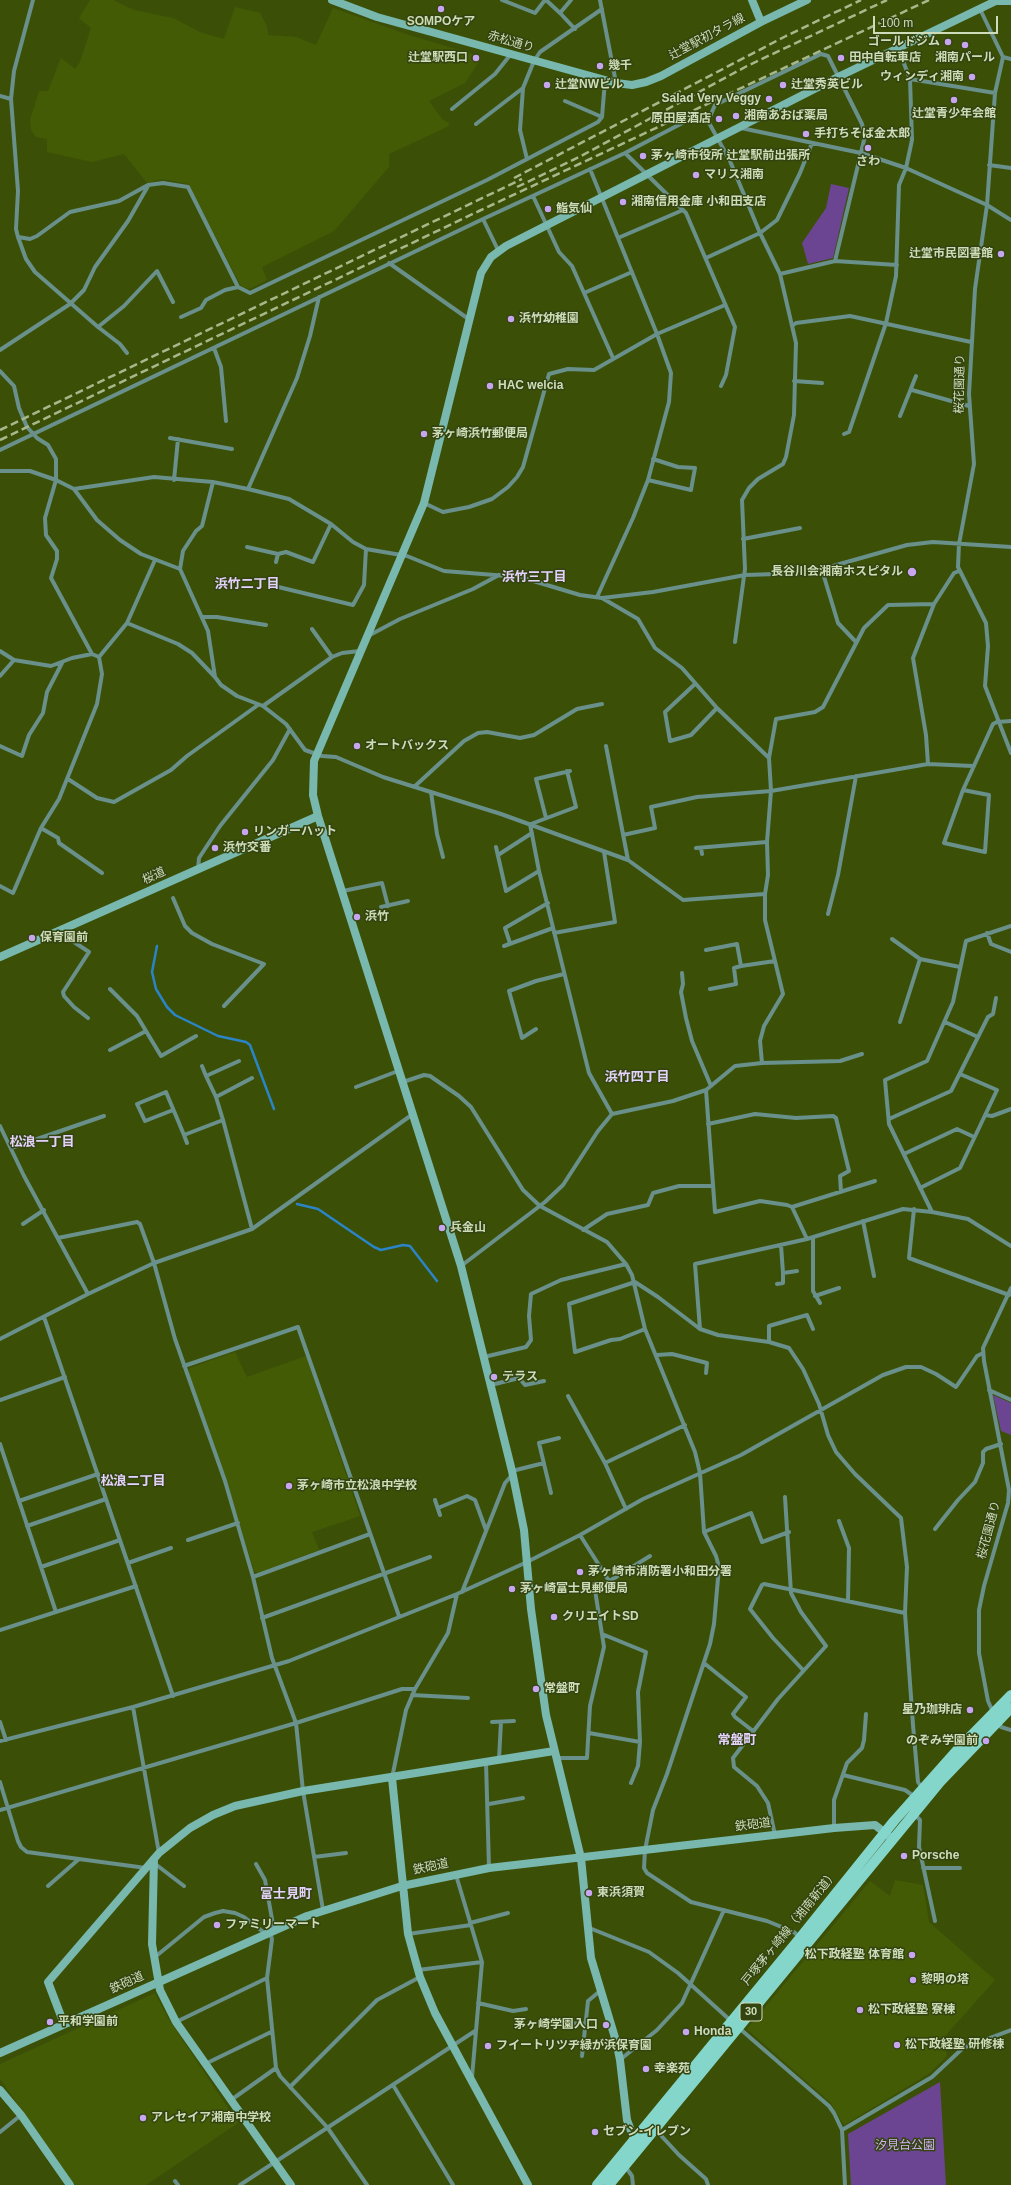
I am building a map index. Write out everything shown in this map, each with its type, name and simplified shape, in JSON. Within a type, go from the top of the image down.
[{"type":"main road","name":"戸塚茅ヶ崎線（湘南新道）","points":[[597,2185],[636,2144],[735,2024],[893,1840],[996,1716],[1011,1695]]},
{"type":"main road","name":"戸塚茅ヶ崎線（湘南新道）","points":[[735,2024],[800,1938],[922,1788],[996,1716],[1011,1708]]},
{"type":"main road","name":"戸塚茅ヶ崎線（湘南新道）","points":[[609,2185],[625,2166],[636,2144]]},
{"type":"street","points":[[33,0],[14,71],[11,99],[18,191],[16,229],[18,237],[30,266],[70,304],[120,344],[126,354]]},
{"type":"street","name":"赤松通り","points":[[332,0],[364,13],[616,83]]},
{"type":"street","points":[[502,0],[535,13],[546,0],[560,12],[574,29]]},
{"type":"street","points":[[560,12],[571,0]]},
{"type":"street","points":[[600,0],[616,83]]},
{"type":"street","points":[[752,0],[761,22]]},
{"type":"street","name":"辻堂駅初タラ線","points":[[616,83],[632,85],[646,82],[661,76],[761,22],[807,0]]},
{"type":"street","points":[[636,2144],[627,2120],[620,2060],[591,1958],[581,1858],[555,1755],[545,1708],[531,1609],[524,1530],[512,1473],[461,1266],[400,1070],[318,816],[312,782],[316,755],[424,503],[484,264],[498,250],[838,77],[997,1],[1011,1]]},
{"type":"street","points":[[527,159],[520,130],[523,88],[534,61],[540,52],[602,9]]},
{"type":"street","points":[[980,9],[1003,57],[1011,58]]},
{"type":"street","points":[[844,434],[849,432],[886,323],[897,265],[899,185],[906,168],[912,140],[910,79],[898,48]]},
{"type":"street","points":[[452,108],[495,74],[511,54]]},
{"type":"street","points":[[708,121],[715,105],[821,54],[828,56],[864,131],[861,153],[835,261]]},
{"type":"street","name":"桜花園通り","points":[[1003,57],[996,93],[987,204],[971,342],[969,406],[974,464],[959,544],[959,571],[986,624],[988,639],[985,686],[997,722],[1011,753]]},
{"type":"street","points":[[910,79],[996,93]]},
{"type":"street","points":[[181,317],[201,308],[206,300],[219,293],[238,287],[250,292],[527,159],[598,122],[602,117],[605,80]]},
{"type":"street","points":[[476,124],[523,88]]},
{"type":"street","points":[[0,96],[11,99]]},
{"type":"street","points":[[565,101],[602,117]]},
{"type":"street","points":[[0,450],[389,263],[625,153],[692,118],[704,117],[708,121],[730,161],[760,233],[780,274],[796,343],[794,414],[786,457],[783,464],[758,479],[749,488],[742,500],[745,575],[735,642]]},
{"type":"street","points":[[739,127],[861,153],[906,168],[987,204],[1011,220]]},
{"type":"street","points":[[706,258],[760,233],[777,220],[800,173],[812,143]]},
{"type":"street","points":[[625,153],[683,210],[706,258],[735,328],[726,375],[721,386]]},
{"type":"street","points":[[989,165],[1011,168]]},
{"type":"street","points":[[590,169],[657,334],[670,373],[669,402],[648,480],[599,597]]},
{"type":"street","points":[[18,237],[30,239],[37,236],[70,212],[120,200],[148,186],[163,183],[188,187],[238,287]]},
{"type":"street","points":[[0,350],[70,304],[88,284],[95,267],[128,221],[148,186]]},
{"type":"street","points":[[533,196],[559,252],[572,266],[613,358]]},
{"type":"street","points":[[618,238],[683,210]]},
{"type":"street","points":[[483,219],[498,250]]},
{"type":"street","points":[[780,274],[835,261],[897,265]]},
{"type":"street","points":[[389,263],[470,320]]},
{"type":"street","points":[[98,327],[124,306],[157,271],[173,302]]},
{"type":"street","points":[[584,293],[632,272]]},
{"type":"street","points":[[248,489],[297,378],[319,297]]},
{"type":"street","points":[[424,503],[443,512],[462,509],[486,502],[508,487],[523,467],[549,374],[568,369],[594,370],[657,334],[725,305]]},
{"type":"street","points":[[792,326],[796,323],[842,316],[886,323],[971,342]]},
{"type":"street","points":[[214,348],[221,367],[226,421]]},
{"type":"street","points":[[0,371],[14,386],[19,408],[27,427],[52,451],[56,459],[56,480],[45,518],[46,535],[57,551],[57,559],[51,575],[92,654]]},
{"type":"street","points":[[900,416],[912,390],[916,376]]},
{"type":"street","points":[[794,381],[822,383]]},
{"type":"street","points":[[912,390],[969,406]]},
{"type":"street","points":[[170,438],[232,449]]},
{"type":"street","points":[[174,480],[178,439]]},
{"type":"street","points":[[648,480],[691,490],[695,468],[678,467],[653,459]]},
{"type":"street","points":[[0,471],[30,472],[56,480],[74,489],[97,520],[108,530],[142,554],[180,569]]},
{"type":"street","points":[[74,489],[147,477],[213,482],[248,489],[289,499],[331,524],[353,542],[366,549],[402,556],[444,571],[500,574],[531,579],[580,595],[599,597],[652,592],[745,575],[790,575],[822,570],[907,544],[933,542],[1011,547]]},
{"type":"street","points":[[213,482],[202,526],[196,531],[183,551],[180,569],[203,617],[208,631],[215,677]]},
{"type":"street","points":[[247,547],[278,554],[286,552],[313,562],[331,524]]},
{"type":"street","points":[[743,539],[800,528]]},
{"type":"street","points":[[270,585],[354,605],[364,585],[366,549]]},
{"type":"street","points":[[276,562],[278,554]]},
{"type":"street","points":[[99,657],[127,624],[155,560]]},
{"type":"street","points":[[822,570],[838,623],[856,642]]},
{"type":"street","points":[[928,764],[926,735],[913,658],[934,604],[954,573],[959,571]]},
{"type":"street","points":[[368,636],[400,619],[473,589],[500,574]]},
{"type":"street","points":[[599,597],[638,619],[643,624],[655,648],[682,668],[717,708],[769,758]]},
{"type":"street","points":[[762,1063],[760,1041],[764,1026],[782,994],[766,920],[765,894],[768,875],[767,842],[771,791],[769,758],[776,719],[815,712],[823,707],[864,628],[888,605],[934,604]]},
{"type":"street","points":[[203,617],[217,617],[266,625]]},
{"type":"street","points":[[127,624],[178,644],[192,653],[221,685],[237,696],[260,706],[290,729],[302,748],[316,755],[336,756],[383,777],[530,824],[628,860],[683,900],[765,894]]},
{"type":"street","points":[[312,629],[332,657]]},
{"type":"street","points":[[0,651],[14,660],[51,666],[72,658],[92,654],[99,657]]},
{"type":"street","points":[[68,779],[97,798],[114,802],[171,770],[187,756],[332,657],[342,653],[360,651]]},
{"type":"street","points":[[0,886],[13,893],[41,828],[68,779],[96,704],[102,674],[99,657]]},
{"type":"street","points":[[0,676],[14,660]]},
{"type":"street","points":[[0,746],[22,756],[29,735],[43,713],[47,692],[62,663]]},
{"type":"street","points":[[695,684],[664,712],[670,741],[691,736],[717,708]]},
{"type":"street","points":[[414,787],[464,741],[478,733],[487,732],[520,738],[534,735],[577,709],[602,704]]},
{"type":"street","points":[[963,790],[989,796],[984,852],[944,843],[963,790],[993,724],[997,722],[1011,721]]},
{"type":"street","points":[[198,869],[199,858],[220,826],[272,760],[290,729]]},
{"type":"street","points":[[606,746],[628,860]]},
{"type":"street","points":[[623,834],[655,828],[651,807],[697,797],[771,791],[928,764],[973,766]]},
{"type":"street","points":[[530,824],[576,807],[569,771],[536,778],[546,818]]},
{"type":"street","points":[[828,914],[838,875],[856,776]]},
{"type":"street","points":[[431,792],[437,834],[443,857]]},
{"type":"street","name":"桜道","points":[[0,957],[318,816]]},
{"type":"street","points":[[530,824],[539,871],[564,974],[573,1003],[589,1073],[612,1114]]},
{"type":"street","points":[[41,828],[58,838],[60,844],[102,873]]},
{"type":"street","points":[[498,855],[532,833]]},
{"type":"street","points":[[696,848],[767,842]]},
{"type":"street","points":[[496,847],[506,891],[539,871]]},
{"type":"street","points":[[701,848],[702,854]]},
{"type":"street","points":[[554,934],[615,922],[604,852]]},
{"type":"street","points":[[343,891],[382,883],[388,906]]},
{"type":"street","points":[[173,898],[185,926],[192,932],[212,944],[264,964],[224,1006]]},
{"type":"street","points":[[381,907],[408,901]]},
{"type":"street","points":[[510,943],[505,928],[548,903]]},
{"type":"street","points":[[932,1212],[889,1119],[885,1080],[927,1061],[955,996],[966,941],[986,933],[1005,929],[1011,926]]},
{"type":"street","points":[[68,928],[74,942],[89,952],[63,992],[64,996],[74,1007],[88,1018]]},
{"type":"street","points":[[504,946],[553,928]]},
{"type":"street","points":[[986,933],[991,944],[1011,952]]},
{"type":"street","points":[[892,939],[920,959],[960,967]]},
{"type":"street","points":[[706,950],[737,944],[741,966]]},
{"type":"street","points":[[900,1022],[920,959]]},
{"type":"street","points":[[710,988],[736,984],[734,968],[775,961]]},
{"type":"street","points":[[682,973],[683,984],[681,992],[686,1018],[692,1041],[711,1086]]},
{"type":"street","points":[[536,1029],[522,1038],[509,991],[536,980],[564,974]]},
{"type":"street","points":[[110,989],[137,1016],[160,1056],[196,1036]]},
{"type":"street","points":[[889,1119],[951,1092],[988,1017],[993,1014],[996,998]]},
{"type":"street","points":[[945,1022],[978,1037]]},
{"type":"street","points":[[110,1050],[146,1030]]},
{"type":"street","points":[[461,1266],[540,1206],[566,1181],[598,1132],[612,1114],[673,1101],[706,1090],[735,1066],[762,1063],[840,1061],[862,1054]]},
{"type":"street","points":[[206,1076],[239,1061]]},
{"type":"street","points":[[202,1066],[216,1097],[252,1229]]},
{"type":"street","points":[[356,1087],[400,1070]]},
{"type":"street","points":[[920,1188],[960,1168],[997,1090],[960,1074]]},
{"type":"street","points":[[403,1082],[424,1075],[430,1076],[471,1107],[517,1182],[540,1206],[607,1242],[626,1264],[635,1282],[638,1303],[646,1329],[695,1452],[700,1473],[704,1532],[716,1556],[719,1567],[714,1624],[704,1663],[653,1810],[645,1850],[644,1868],[647,1873],[692,1902],[767,1921],[794,1932],[800,1938]]},
{"type":"street","points":[[216,1097],[252,1078]]},
{"type":"street","points":[[706,1090],[715,1212],[760,1201],[767,1201],[792,1207],[876,1181]]},
{"type":"street","points":[[173,1110],[145,1121],[137,1104],[166,1092],[187,1143]]},
{"type":"street","points":[[985,1115],[992,1116],[1011,1109]]},
{"type":"street","points":[[0,1339],[88,1294],[154,1263],[173,1255],[238,1236],[252,1229],[413,1114]]},
{"type":"street","points":[[708,1124],[755,1114],[796,1118],[833,1116],[836,1118],[849,1171],[840,1176],[841,1192]]},
{"type":"street","points":[[11,1148],[104,1116]]},
{"type":"street","points":[[184,1135],[223,1120]]},
{"type":"street","points":[[0,1126],[88,1294]]},
{"type":"street","points":[[904,1154],[957,1129],[974,1137]]},
{"type":"street","points":[[583,1230],[608,1214],[648,1205],[653,1193],[679,1186],[713,1186]]},
{"type":"street","points":[[792,1207],[807,1240]]},
{"type":"street","points":[[914,1209],[909,1258],[1009,1295]]},
{"type":"street","points":[[700,1329],[695,1264],[807,1240],[897,1210],[914,1209],[973,1221],[1011,1246]]},
{"type":"street","points":[[23,1224],[44,1210]]},
{"type":"street","points":[[863,1221],[874,1276]]},
{"type":"street","points":[[58,1238],[137,1222],[140,1224],[154,1263],[184,1366],[225,1480],[253,1577],[275,1666],[296,1723],[303,1791],[323,1910]]},
{"type":"street","points":[[813,1237],[813,1291],[820,1303]]},
{"type":"street","points":[[777,1284],[783,1282],[781,1245]]},
{"type":"street","points":[[484,1357],[526,1346],[531,1340],[529,1316],[531,1294],[561,1280],[626,1264]]},
{"type":"street","points":[[783,1273],[797,1271]]},
{"type":"street","points":[[635,1282],[658,1297],[700,1329],[738,1339],[769,1342],[789,1348],[794,1353],[820,1409],[828,1435],[836,1452],[855,1474],[901,1518],[907,1567],[905,1613],[918,1782],[922,1788]]},
{"type":"street","points":[[635,1282],[569,1304],[573,1347],[575,1352],[611,1340],[620,1339],[646,1329]]},
{"type":"street","points":[[815,1296],[839,1288]]},
{"type":"street","name":"桜花園通り","points":[[996,1716],[988,1701],[979,1653],[979,1610],[984,1586],[1008,1503],[1010,1491],[989,1390],[983,1353],[990,1330],[1009,1295],[1011,1288]]},
{"type":"street","points":[[769,1342],[769,1326],[807,1315],[812,1329]]},
{"type":"street","points":[[44,1316],[172,1696]]},
{"type":"street","points":[[184,1366],[298,1327],[399,1616]]},
{"type":"street","points":[[0,1741],[133,1707],[275,1666],[459,1593],[526,1562],[580,1535],[626,1509],[741,1455],[820,1409],[883,1375],[906,1367],[921,1367],[936,1374],[956,1387],[977,1356],[983,1353]]},
{"type":"street","points":[[657,1355],[672,1354],[707,1363],[706,1373]]},
{"type":"street","points":[[0,1400],[65,1377]]},
{"type":"street","points":[[491,1385],[519,1378],[525,1385],[544,1381]]},
{"type":"street","points":[[989,1390],[1011,1400]]},
{"type":"street","points":[[568,1396],[605,1463],[626,1509]]},
{"type":"street","points":[[605,1463],[685,1425]]},
{"type":"street","points":[[552,1493],[539,1443],[559,1438]]},
{"type":"street","points":[[0,1444],[56,1612]]},
{"type":"street","points":[[935,1529],[958,1500],[975,1482],[983,1463],[983,1452],[986,1449],[1001,1444]]},
{"type":"street","points":[[528,2185],[453,2045],[419,1973],[408,1934],[392,1778],[401,1725],[412,1695],[448,1633],[459,1593],[505,1483],[512,1473],[544,1463]]},
{"type":"street","points":[[19,1501],[98,1474]]},
{"type":"street","points":[[438,1508],[467,1496],[474,1500],[486,1530]]},
{"type":"street","points":[[775,1835],[768,1803],[757,1786],[734,1767],[733,1758],[803,1670],[807,1669],[826,1646],[801,1612],[791,1590],[786,1497]]},
{"type":"street","points":[[27,1526],[106,1499]]},
{"type":"street","points":[[435,1500],[440,1515]]},
{"type":"street","points":[[704,1532],[751,1513],[762,1542],[789,1532]]},
{"type":"street","points":[[838,1521],[849,1548],[848,1601]]},
{"type":"street","points":[[188,1540],[238,1523]]},
{"type":"street","points":[[253,1577],[370,1534]]},
{"type":"street","points":[[580,1535],[609,1581]]},
{"type":"street","points":[[41,1567],[120,1540]]},
{"type":"street","points":[[128,1563],[171,1548]]},
{"type":"street","points":[[64,2024],[48,1982],[146,1868],[190,1828],[213,1815],[235,1806],[303,1791],[499,1760],[555,1755],[587,1758],[590,1706],[604,1647],[595,1590],[650,1556]]},
{"type":"street","points":[[262,1618],[430,1557]]},
{"type":"street","points":[[803,1670],[750,1609],[762,1585],[905,1613]]},
{"type":"street","points":[[0,1630],[136,1586]]},
{"type":"street","points":[[602,1634],[646,1652],[638,1692],[640,1742],[638,1766],[631,1783]]},
{"type":"street","points":[[704,1663],[746,1697],[734,1714],[735,1717],[753,1731]]},
{"type":"street","points":[[0,1810],[296,1723],[402,1690],[415,1689]]},
{"type":"street","points":[[412,1695],[468,1698]]},
{"type":"street","points":[[133,1707],[145,1767],[156,1858],[151,1930],[153,1959],[160,1990],[176,2022],[291,2185]]},
{"type":"street","points":[[834,1828],[834,1800],[847,1763],[862,1748],[866,1714]]},
{"type":"street","points":[[996,1716],[1001,1727],[1011,1730]]},
{"type":"street","points":[[492,1722],[514,1721]]},
{"type":"street","points":[[0,1722],[6,1740]]},
{"type":"street","points":[[499,1760],[501,1722]]},
{"type":"street","points":[[589,1733],[640,1742]]},
{"type":"street","points":[[486,1762],[489,1804],[489,1868]]},
{"type":"street","points":[[843,1775],[905,1790],[915,1797]]},
{"type":"street","points":[[0,1782],[18,1841],[21,1847],[27,1852],[146,1868]]},
{"type":"street","points":[[489,1804],[523,1798]]},
{"type":"street","points":[[914,1814],[920,1820],[919,1847],[935,1921]]},
{"type":"street","name":"鉄砲道","points":[[0,2053],[270,1932],[323,1910],[402,1886],[489,1868],[834,1828],[875,1825],[893,1840]]},
{"type":"street","points":[[314,1857],[346,1853]]},
{"type":"street","points":[[156,1858],[184,1886]]},
{"type":"street","points":[[48,1886],[79,1859]]},
{"type":"street","points":[[256,1864],[265,1880],[272,1939],[267,1978],[271,2032],[276,2068],[290,2087],[327,2127],[367,2185]]},
{"type":"street","points":[[923,1868],[960,1868]]},
{"type":"street","points":[[456,1875],[482,1962],[471,2080]]},
{"type":"street","points":[[620,2060],[670,2018],[682,2002],[724,1910]]},
{"type":"street","points":[[153,1959],[204,1917],[215,1913],[235,1913],[270,1932]]},
{"type":"street","points":[[408,1934],[471,1924],[508,1913]]},
{"type":"street","points":[[587,1927],[649,1952],[691,1985],[829,2106],[839,2120],[842,2130],[845,2185]]},
{"type":"street","points":[[290,2087],[376,2000],[419,1973],[482,1962]]},
{"type":"street","points":[[176,2022],[267,1978]]},
{"type":"street","points":[[582,2056],[588,2001],[600,1991]]},
{"type":"street","points":[[478,2003],[513,2011],[526,2009]]},
{"type":"street","points":[[550,2022],[586,2024]]},
{"type":"street","points":[[842,2130],[932,2076],[963,2048],[1011,2030]]},
{"type":"street","points":[[240,2185],[475,2031]]},
{"type":"street","points":[[205,2064],[271,2032]]},
{"type":"street","points":[[231,2100],[276,2068]]},
{"type":"street","points":[[393,2085],[453,2185]]},
{"type":"street","points":[[0,2090],[21,2115],[70,2185]]},
{"type":"street","points":[[0,2132],[21,2115]]},
{"type":"street","points":[[651,2126],[679,2155],[706,2179],[708,2185]]},
{"type":"street","points":[[625,2166],[632,2176],[633,2185]]},
{"type":"street","points":[[175,2181],[178,2185]]},
{"type":"shaded area","points":[[90,0],[113,0],[134,10],[173,18],[202,33],[224,39],[235,7],[260,13],[267,26],[268,35],[296,37],[316,45],[333,8],[409,35],[482,57],[465,83],[429,101],[442,119],[450,124],[447,127],[389,154],[389,167],[334,231],[262,267],[267,280],[249,289],[241,286],[188,184],[162,179],[147,183],[124,154],[92,162],[47,152],[47,139],[36,137],[31,130],[30,120],[39,91],[48,91],[61,58],[75,69],[80,62],[91,28],[79,18]]},
{"type":"shaded area","name":"茅ヶ崎市立松浪中学校","points":[[235,1352],[247,1377],[306,1356],[360,1516],[312,1532],[319,1550],[258,1573],[254,1571],[219,1457],[188,1372],[190,1368]]},
{"type":"shaded area","points":[[895,1880],[923,1885],[929,1922],[995,1980],[945,2036],[947,2056],[930,2073],[844,2125],[831,2103],[747,2029],[870,1881],[890,1896]]},
{"type":"shaded area","points":[[155,1993],[168,2018],[238,2123],[146,2185],[75,2185],[0,2079],[0,2064]]},
{"type":"green space","points":[[831,184],[849,188],[833,258],[808,264],[802,243],[826,208]]},
{"type":"green space","points":[[993,1395],[1011,1403],[1011,1435],[1001,1431]]},
{"type":"green space","name":"汐見台公園","points":[[940,2082],[946,2185],[851,2185],[848,2134]]},
{"type":"waterway","points":[[157,946],[152,972],[156,989],[167,1007],[175,1015],[218,1036],[246,1042],[250,1045],[274,1109]]},
{"type":"waterway","points":[[297,1204],[318,1209],[374,1247],[381,1250],[403,1245],[410,1246],[437,1281]]},
{"type":"railway","points":[[514,178],[786,36],[861,0]]},
{"type":"railway","points":[[517,187],[581,156],[747,66],[887,0]]},
{"type":"railway","points":[[0,440],[479,211],[929,0]]},
{"type":"railway","points":[[0,430],[522,179]]},
{"type":"place","name":"SOMPOケア","points":[[441,9]]},
{"type":"place","name":"ゴールドジム","points":[[948,42]]},
{"type":"place","name":"湘南パール","points":[[965,45]]},
{"type":"place","name":"辻堂駅西口","points":[[476,58]]},
{"type":"place","name":"田中自転車店","points":[[841,58]]},
{"type":"place","name":"幾千","points":[[600,66]]},
{"type":"place","name":"ウィンディ湘南","points":[[972,77]]},
{"type":"place","name":"辻堂NWビル","points":[[547,85]]},
{"type":"place","name":"辻堂秀英ビル","points":[[783,85]]},
{"type":"place","name":"Salad Very Veggy","points":[[769,99]]},
{"type":"place","name":"辻堂青少年会館","points":[[954,100]]},
{"type":"place","name":"湘南あおば薬局","points":[[736,116]]},
{"type":"place","name":"原田屋酒店","points":[[719,119]]},
{"type":"place","name":"手打ちそば金太郎","points":[[806,134]]},
{"type":"place","name":"さわ","points":[[868,148]]},
{"type":"place","name":"茅ヶ崎市役所 辻堂駅前出張所","points":[[643,156]]},
{"type":"place","name":"マリス湘南","points":[[696,175]]},
{"type":"place","name":"湘南信用金庫 小和田支店","points":[[623,202]]},
{"type":"place","name":"鮨気仙","points":[[548,209]]},
{"type":"place","name":"辻堂市民図書館","points":[[1001,254]]},
{"type":"place","name":"浜竹幼稚園","points":[[511,319]]},
{"type":"place","name":"HAC welcia","points":[[490,386]]},
{"type":"place","name":"茅ヶ崎浜竹郵便局","points":[[424,434]]},
{"type":"place","name":"長谷川会湘南ホスピタル","points":[[912,572]]},
{"type":"place","name":"オートバックス","points":[[357,746]]},
{"type":"place","name":"リンガーハット","points":[[245,832]]},
{"type":"place","name":"浜竹交番","points":[[215,848]]},
{"type":"place","name":"浜竹","points":[[357,917]]},
{"type":"place","name":"保育園前","points":[[32,938]]},
{"type":"place","name":"兵金山","points":[[442,1228]]},
{"type":"place","name":"テラス","points":[[494,1377]]},
{"type":"place","name":"茅ヶ崎市立松浪中学校","points":[[289,1486]]},
{"type":"place","name":"茅ヶ崎市消防署小和田分署","points":[[580,1572]]},
{"type":"place","name":"茅ヶ崎富士見郵便局","points":[[512,1589]]},
{"type":"place","name":"クリエイトSD","points":[[554,1617]]},
{"type":"place","name":"常盤町","points":[[536,1689]]},
{"type":"place","name":"星乃珈琲店","points":[[970,1710]]},
{"type":"place","name":"のぞみ学園前","points":[[986,1741]]},
{"type":"place","name":"Porsche","points":[[904,1856]]},
{"type":"place","name":"東浜須賀","points":[[589,1893]]},
{"type":"place","name":"ファミリーマート","points":[[217,1925]]},
{"type":"place","name":"松下政経塾 体育館","points":[[912,1955]]},
{"type":"place","name":"黎明の塔","points":[[913,1980]]},
{"type":"place","name":"松下政経塾 寮棟","points":[[860,2010]]},
{"type":"place","name":"平和学園前","points":[[50,2022]]},
{"type":"place","name":"茅ヶ崎学園入口","points":[[606,2025]]},
{"type":"place","name":"Honda","points":[[686,2032]]},
{"type":"place","name":"松下政経塾 研修棟","points":[[897,2045]]},
{"type":"place","name":"フイートリツヂ緑が浜保育園","points":[[488,2046]]},
{"type":"place","name":"幸楽苑","points":[[646,2069]]},
{"type":"place","name":"アレセイア湘南中学校","points":[[143,2118]]},
{"type":"place","name":"セブン-イレブン","points":[[595,2132]]},
{"type":"district","name":"浜竹三丁目","points":[[534,577]]},
{"type":"district","name":"浜竹二丁目","points":[[247,584]]},
{"type":"district","name":"浜竹四丁目","points":[[637,1077]]},
{"type":"district","name":"松浪一丁目","points":[[42,1142]]},
{"type":"district","name":"松浪二丁目","points":[[133,1481]]},
{"type":"district","name":"常盤町","points":[[737,1740]]},
{"type":"district","name":"富士見町","points":[[286,1894]]}]
